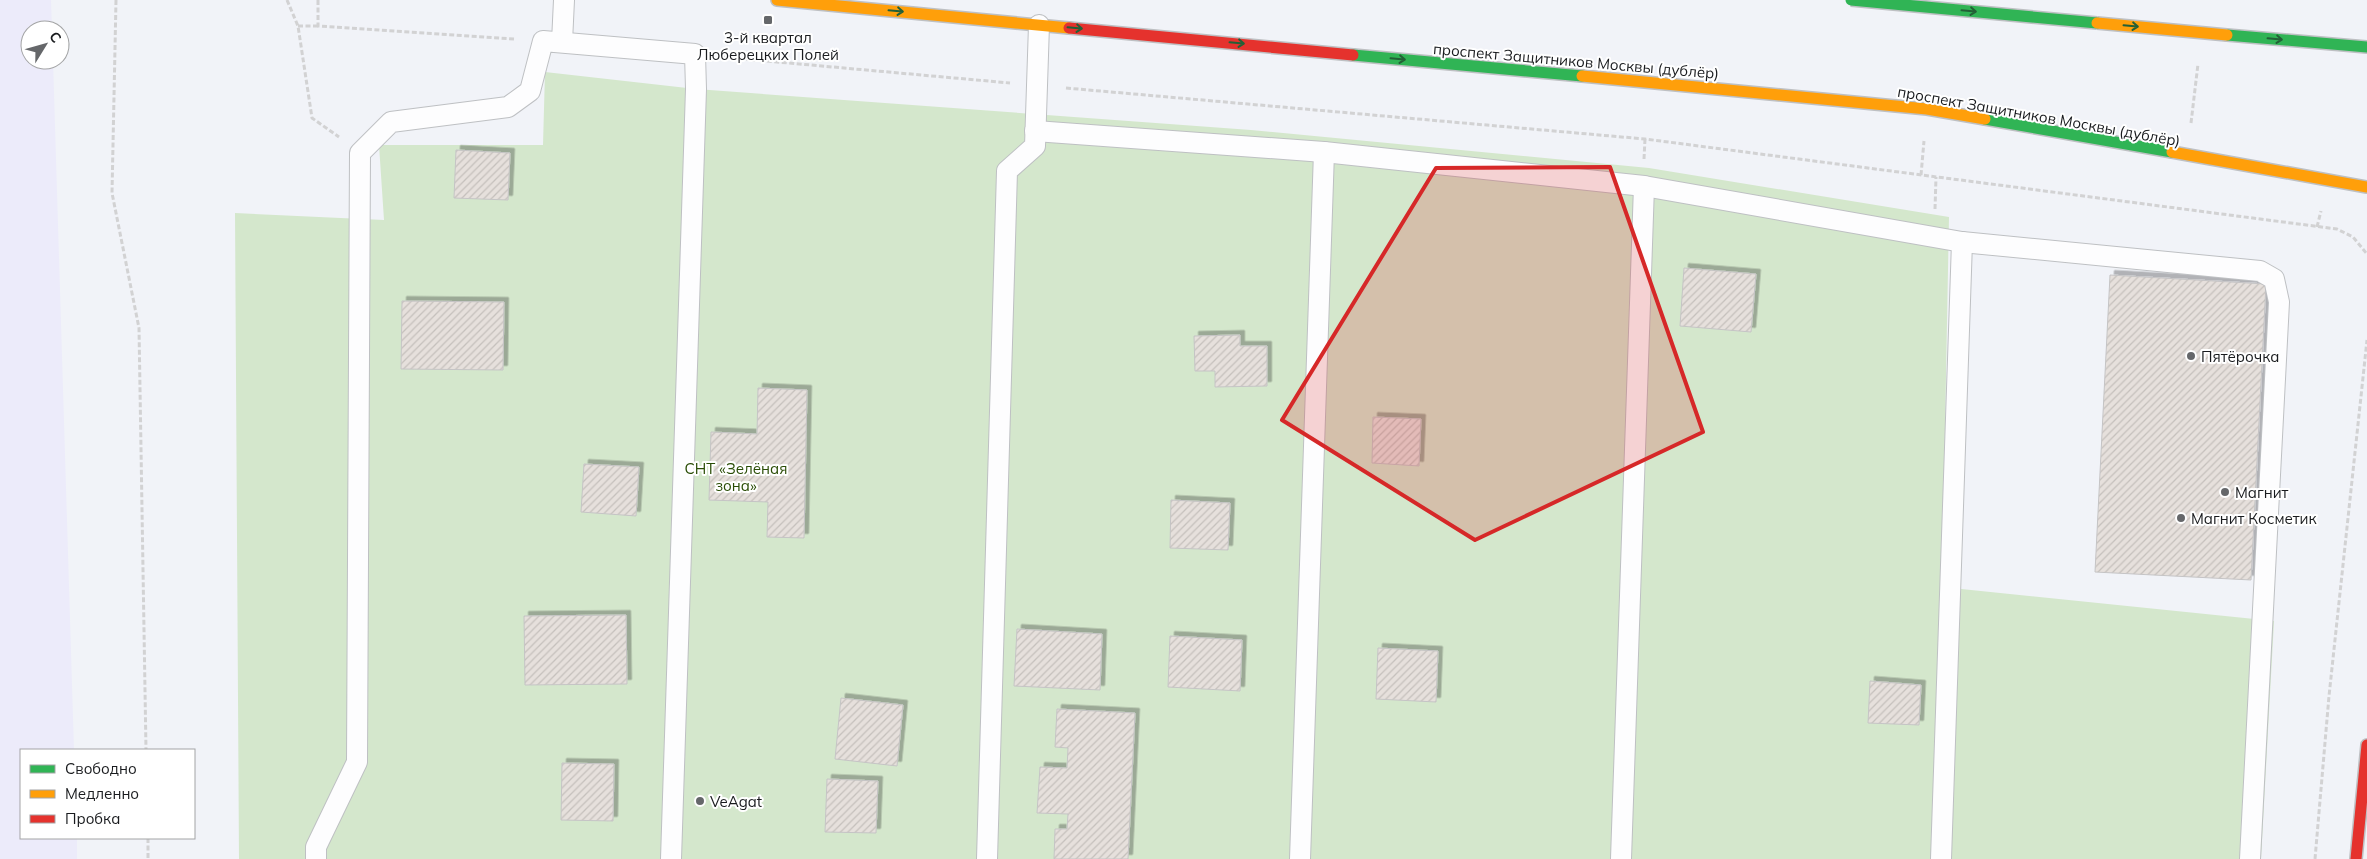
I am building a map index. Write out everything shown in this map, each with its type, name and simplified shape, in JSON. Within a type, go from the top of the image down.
[{"type":"street","name":"проспект Защитников Москвы (дублёр)","points":[[777,0],[1927,109],[2367,187]]},
{"type":"street","points":[[1851,0],[2367,47]]},
{"type":"street","points":[[2356,859],[2367,745]]},
{"type":"lane","points":[[316,859],[316,847],[356,762],[360,153],[390,122],[508,107],[530,91],[553,42],[564,0]]},
{"type":"lane","points":[[987,859],[1007,171],[1035,146],[1040,25]]},
{"type":"lane","points":[[553,42],[695,54],[671,859]]},
{"type":"lane","points":[[1035,131],[1324,152],[1644,186],[1962,242],[2260,272],[2274,279],[2279,302],[2250,859]]},
{"type":"lane","points":[[1300,859],[1324,152]]},
{"type":"lane","points":[[1621,859],[1644,186]]},
{"type":"lane","points":[[1941,859],[1962,242]]},
{"type":"path","points":[[116,0],[112,193],[139,328],[146,749]]},
{"type":"path","points":[[287,0],[298,26],[312,118],[360,153]]},
{"type":"path","points":[[318,0],[318,26]]},
{"type":"path","points":[[298,26],[553,42]]},
{"type":"path","points":[[695,54],[1645,139],[2337,229],[2353,237],[2367,254]]},
{"type":"path","points":[[2317,227],[2322,205]]},
{"type":"path","points":[[2315,859],[2329,696],[2367,340]]},
{"type":"path","points":[[148,839],[148,859]]},
{"type":"highlighted area","points":[[1610,167],[1703,432],[1475,540],[1282,420],[1436,168]]},
{"type":"shaded area","points":[[0,0],[51,0],[52,20],[20,20],[20,70],[53,70],[74,749],[20,749],[20,839],[77,839],[77,859],[0,859]]},
{"type":"green space","name":"СНТ «Зелёная зона»","points":[[545,72],[696,89],[1251,130],[1649,168],[1949,217],[1942,587],[2274,621],[2261,859],[239,859],[235,213],[384,220],[379,145],[543,145]]},
{"type":"building","points":[[456,150],[510,153],[508,200],[454,198]]},
{"type":"building","points":[[1684,268],[1756,274],[1751,332],[1680,326]]},
{"type":"building","points":[[2110,275],[2266,284],[2251,580],[2095,572]]},
{"type":"building","points":[[402,301],[504,302],[503,370],[401,369]]},
{"type":"building","points":[[1240,335],[1240,346],[1267,346],[1267,386],[1215,387],[1215,371],[1195,371],[1194,336]]},
{"type":"building","points":[[758,388],[807,390],[804,538],[767,537],[768,502],[709,500],[711,432],[757,434]]},
{"type":"building","points":[[1373,417],[1421,419],[1419,466],[1372,463]]},
{"type":"building","points":[[584,464],[639,467],[636,516],[581,512]]},
{"type":"building","points":[[1171,500],[1230,503],[1228,550],[1170,548]]},
{"type":"building","points":[[626,615],[627,684],[525,685],[524,616]]},
{"type":"building","points":[[1017,629],[1102,634],[1100,690],[1014,686]]},
{"type":"building","points":[[1170,636],[1242,640],[1240,691],[1168,687]]},
{"type":"building","points":[[1378,648],[1438,651],[1436,702],[1376,699]]},
{"type":"building","points":[[1870,681],[1921,685],[1919,725],[1868,723]]},
{"type":"building","points":[[841,698],[903,705],[897,766],[835,759]]},
{"type":"building","points":[[1057,709],[1135,713],[1128,859],[1054,859],[1055,829],[1067,829],[1068,814],[1037,813],[1040,767],[1067,768],[1068,748],[1055,747]]},
{"type":"building","points":[[562,763],[614,764],[613,821],[561,820]]},
{"type":"building","points":[[827,779],[878,781],[876,833],[825,832]]},
{"type":"traffic: fast","points":[[1851,0],[2097,23]]},
{"type":"traffic: fast","points":[[2227,35],[2367,47]]},
{"type":"traffic: fast","points":[[1353,55],[1582,76]]},
{"type":"traffic: fast","points":[[1985,119],[2172,152]]},
{"type":"traffic: slow","points":[[777,0],[1069,28]]},
{"type":"traffic: slow","points":[[2097,23],[2227,35]]},
{"type":"traffic: slow","points":[[1582,76],[1927,109],[1985,119]]},
{"type":"traffic: slow","points":[[2172,152],[2367,187]]},
{"type":"traffic: jam","points":[[1069,28],[1353,55]]},
{"type":"traffic: jam","points":[[2356,859],[2367,745]]},
{"type":"place","name":"3-й квартал Люберецких Полей","points":[[768,20]]},
{"type":"place","name":"Пятёрочка","points":[[2191,356]]},
{"type":"place","name":"Магнит","points":[[2225,492]]},
{"type":"place","name":"Магнит Косметик","points":[[2181,518]]},
{"type":"place","name":"VeAgat","points":[[700,801]]}]
